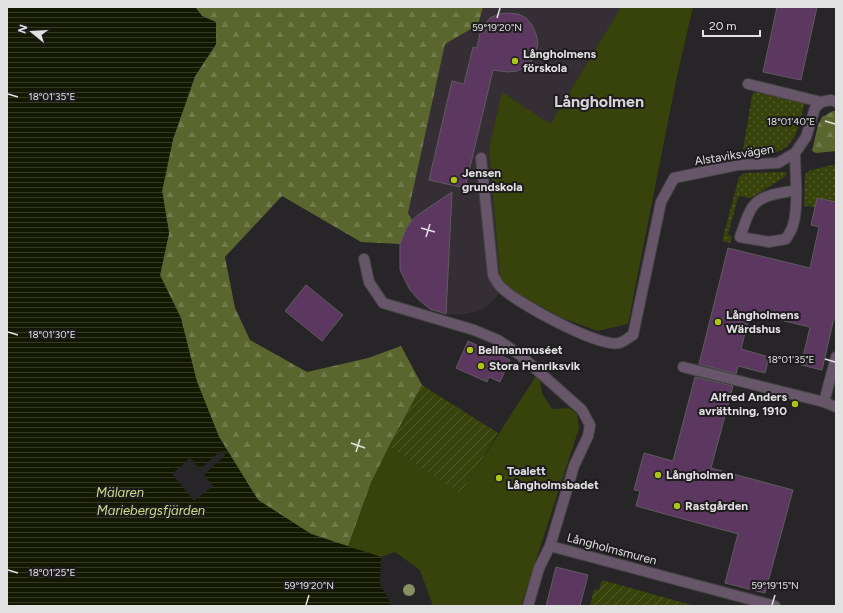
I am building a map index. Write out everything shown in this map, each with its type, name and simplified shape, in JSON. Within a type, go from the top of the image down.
[{"type":"street","points":[[748,84],[822,102],[831,100],[836,102]]},
{"type":"street","name":"Alstaviksvägen","points":[[481,158],[493,276],[501,288],[559,324],[595,340],[619,343],[633,335],[661,202],[674,178],[737,165],[778,163],[795,153],[806,137],[815,108],[822,102]]},
{"type":"street","points":[[795,153],[796,190],[796,215],[793,227],[786,239],[769,242],[740,237],[754,204],[765,198],[796,190]]},
{"type":"street","name":"Långholmsmuren","points":[[364,259],[369,282],[383,303],[474,330],[498,340],[520,355],[582,410],[590,425],[588,436],[574,466],[550,546],[775,606]]},
{"type":"street","points":[[824,402],[836,358]]},
{"type":"street","points":[[683,367],[824,402],[836,407]]},
{"type":"street","points":[[528,606],[539,568],[550,546]]},
{"type":"shaded area","points":[[483,7],[621,7],[550,124],[502,93],[489,148],[500,275],[504,286],[495,299],[478,311],[459,315],[446,314],[430,309],[410,290],[400,270],[400,244],[406,229],[412,220],[408,213],[445,44],[478,25]]},
{"type":"green space","points":[[195,7],[483,7],[478,25],[445,44],[408,213],[412,220],[406,229],[400,244],[361,242],[282,196],[225,257],[235,308],[250,340],[307,372],[368,358],[401,346],[422,385],[371,483],[348,547],[311,534],[258,500],[219,437],[197,382],[160,275],[169,233],[162,191],[173,139],[195,76],[216,44],[202,16]]},
{"type":"green space","points":[[621,7],[693,7],[677,76],[628,324],[598,331],[562,318],[504,286],[500,275],[489,148],[502,92],[550,124]]},
{"type":"green space","points":[[755,92],[802,101],[804,104],[796,134],[787,146],[774,153],[746,155],[743,150],[752,95]]},
{"type":"green space","points":[[836,111],[836,151],[816,153],[812,151],[818,125],[822,117]]},
{"type":"green space","points":[[836,164],[836,202],[815,207],[804,206],[805,175],[808,171]]},
{"type":"green space","points":[[787,172],[786,176],[753,197],[748,198],[740,196],[738,198],[728,234],[732,237],[730,243],[722,241],[739,177],[744,173]]},
{"type":"green space","points":[[536,376],[540,381],[542,393],[552,409],[569,408],[577,414],[579,428],[521,606],[433,606],[420,570],[395,552],[381,557],[348,547],[371,483],[389,446],[461,492]]},
{"type":"green space","points":[[422,385],[498,433],[461,493],[389,446]]},
{"type":"green space","points":[[602,580],[695,606],[590,606],[594,589],[599,590]]},
{"type":"water","name":"Mälaren","points":[[7,7],[195,7],[202,16],[216,22],[216,44],[195,76],[173,139],[162,191],[169,233],[160,275],[181,318],[197,382],[219,437],[258,500],[311,534],[381,557],[380,584],[391,606],[7,606]]},
{"type":"pier","points":[[227,450],[224,456],[204,475],[213,486],[194,501],[172,474],[190,458],[200,469],[219,452]]},
{"type":"building","points":[[777,7],[817,7],[801,80],[763,72]]},
{"type":"building","points":[[499,14],[518,14],[526,18],[532,25],[538,43],[536,52],[526,67],[517,71],[508,72],[493,70],[465,188],[429,180],[452,81],[464,84],[473,47],[477,48],[480,33],[484,25],[490,18]]},
{"type":"building","points":[[452,192],[446,314],[430,309],[410,290],[400,270],[400,244],[406,229],[412,220]]},
{"type":"building","points":[[817,198],[836,202],[836,319],[834,318],[822,370],[801,365],[810,327],[750,313],[741,349],[769,357],[765,373],[738,366],[736,374],[699,364],[728,248],[810,268],[819,227],[811,225]]},
{"type":"building","points":[[306,285],[343,315],[322,341],[285,311]]},
{"type":"building","points":[[468,341],[510,360],[500,382],[489,377],[487,382],[456,368]]},
{"type":"building","points":[[695,377],[733,386],[711,468],[793,490],[765,593],[725,583],[738,534],[636,506],[640,491],[634,490],[644,453],[673,461]]},
{"type":"building","points":[[556,567],[588,575],[580,606],[546,606]]},
{"type":"place","name":"Långholmens förskola","points":[[515,61]]},
{"type":"place","name":"Jensen grundskola","points":[[454,180]]},
{"type":"place","name":"Långholmens Wärdshus","points":[[718,322]]},
{"type":"place","name":"Bellmanmuséet","points":[[470,350]]},
{"type":"place","name":"Stora Henriksvik","points":[[481,366]]},
{"type":"place","name":"Alfred Anders avrättning, 1910","points":[[795,404]]},
{"type":"place","name":"Långholmen","points":[[658,475]]},
{"type":"place","name":"Toalett Långholmsbadet","points":[[499,478]]},
{"type":"place","name":"Rastgården","points":[[677,506]]},
{"type":"district","name":"Långholmen","points":[[599,101]]},
{"type":"water label","name":"Mariebergsfjärden","points":[[151,510]]}]
